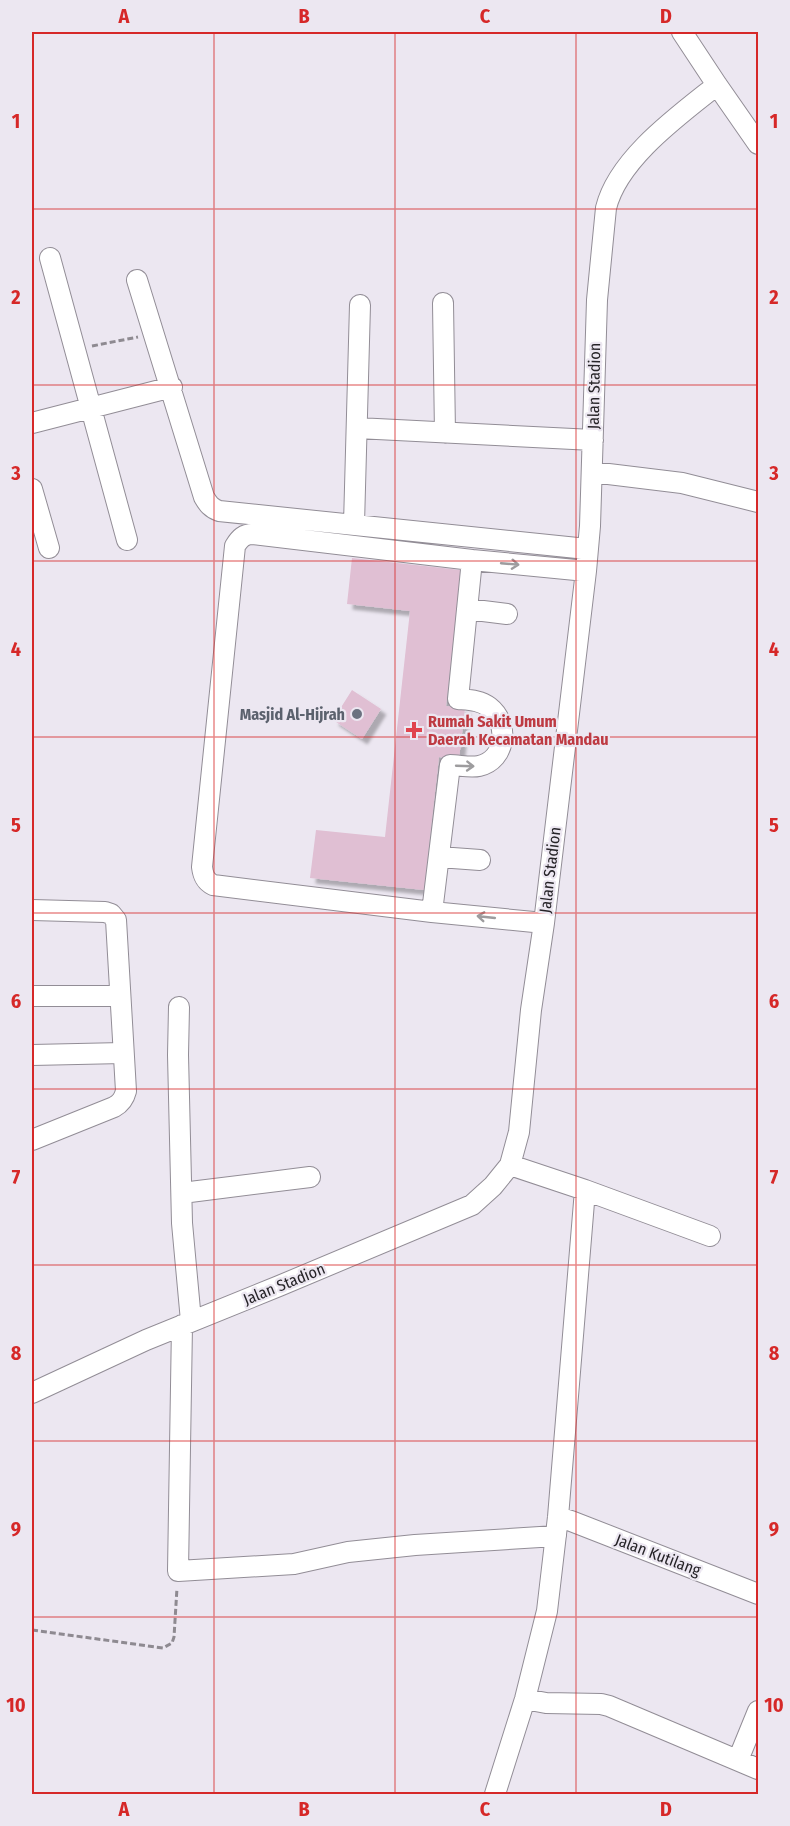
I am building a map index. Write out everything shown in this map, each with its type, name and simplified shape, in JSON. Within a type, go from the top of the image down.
[{"type":"street","points":[[682,32],[759,144]]},
{"type":"street","name":"Jalan Stadion","points":[[32,1393],[146,1340],[472,1205],[493,1186],[510,1165],[519,1132],[531,1010],[544,923],[586,571],[592,472],[597,300],[606,208],[609,195],[629,165],[656,136],[717,86]]},
{"type":"street","points":[[50,258],[127,540]]},
{"type":"street","points":[[138,280],[204,497],[212,508],[219,511],[587,549]]},
{"type":"street","points":[[443,303],[445,433]]},
{"type":"street","points":[[354,524],[360,305]]},
{"type":"street","points":[[32,423],[172,387]]},
{"type":"street","points":[[357,428],[593,440]]},
{"type":"street","points":[[592,472],[681,483],[759,502]]},
{"type":"street","points":[[32,489],[49,548]]},
{"type":"street","points":[[544,923],[432,912],[213,885],[208,882],[202,867],[235,546],[246,534],[253,534],[586,571]]},
{"type":"street","points":[[432,912],[450,765],[479,766],[490,760],[502,745],[504,733],[502,723],[489,706],[478,701],[458,699],[472,560]]},
{"type":"street","points":[[467,609],[507,614]]},
{"type":"street","points":[[439,857],[480,860]]},
{"type":"street","points":[[32,910],[105,912],[116,920],[126,1091],[120,1103],[32,1140]]},
{"type":"street","points":[[32,996],[120,996]]},
{"type":"street","points":[[180,1007],[178,1055],[186,1323],[178,1571],[294,1564],[348,1552],[557,1526]]},
{"type":"street","points":[[32,1055],[123,1053]]},
{"type":"street","points":[[510,1165],[710,1236]]},
{"type":"street","points":[[182,1194],[310,1177]]},
{"type":"street","points":[[495,1794],[525,1699],[547,1611],[557,1526],[585,1190]]},
{"type":"street","name":"Jalan Kutilang","points":[[557,1526],[572,1521],[759,1594]]},
{"type":"street","points":[[525,1699],[546,1703],[609,1706],[759,1769]]},
{"type":"street","points":[[738,1760],[759,1711]]},
{"type":"path","points":[[75,350],[153,334]]},
{"type":"path","points":[[32,1630],[159,1648],[168,1646],[174,1637],[178,1571]]},
{"type":"building","points":[[352,558],[461,570],[446,706],[465,708],[459,759],[439,757],[424,890],[310,878],[316,830],[385,837],[410,611],[347,604]]},
{"type":"building","name":"Masjid Al-Hijrah","points":[[352,690],[381,709],[362,739],[333,720]]},
{"type":"place","name":"Masjid Al-Hijrah","points":[[357,714]]},
{"type":"place","name":"Rumah Sakit Umum Daerah Kecamatan Mandau","points":[[414,730]]}]
